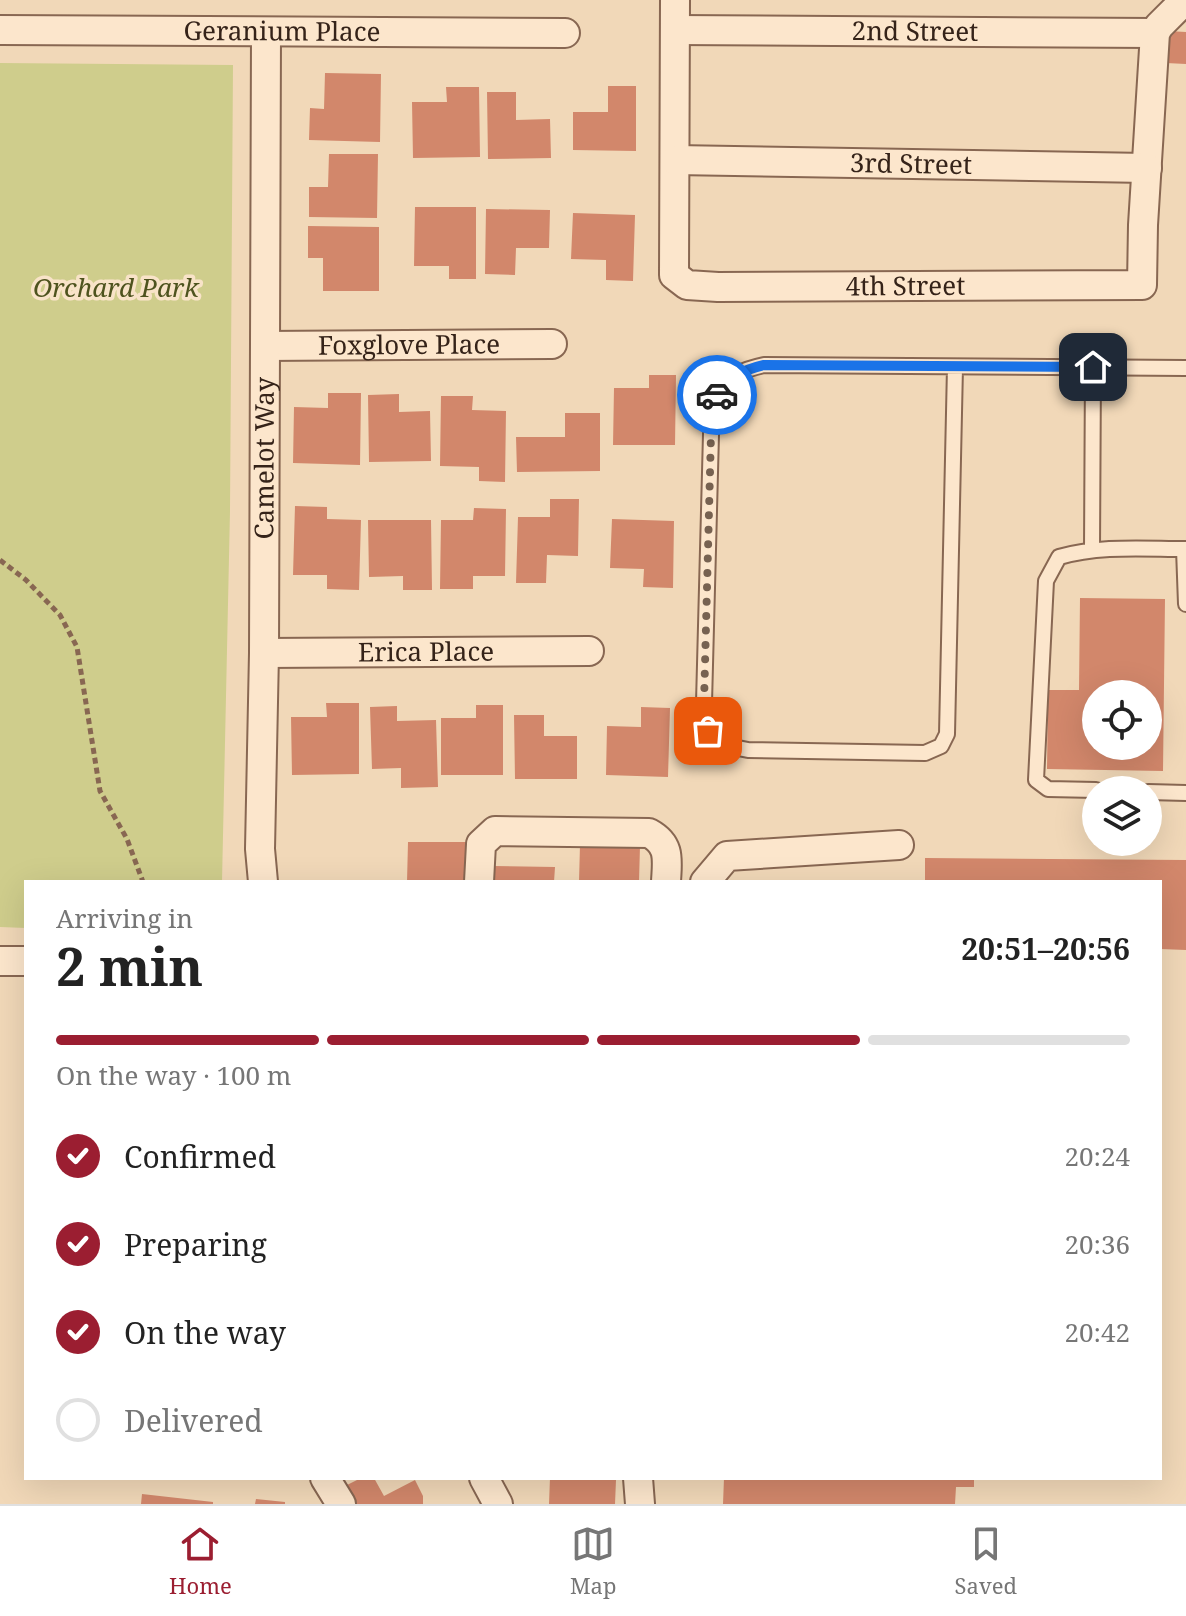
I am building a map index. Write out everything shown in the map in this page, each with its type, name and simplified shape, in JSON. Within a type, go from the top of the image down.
[{"type":"street","points":[[675,0],[675,160]]},
{"type":"street","points":[[1147,168],[1155,33],[1185,0]]},
{"type":"street","name":"Geranium Place","points":[[0,30],[565,33]]},
{"type":"street","name":"2nd Street","points":[[675,30],[1155,33]]},
{"type":"street","name":"Camelot Way","points":[[263,880],[260,849],[264,653],[266,33]]},
{"type":"street","name":"3rd Street","points":[[675,160],[1147,168]]},
{"type":"street","name":"4th Street","points":[[675,160],[674,275],[687,285],[718,287],[1142,285],[1147,168]]},
{"type":"street","name":"Foxglove Place","points":[[265,346],[552,344]]},
{"type":"street","name":"Erica Place","points":[[264,653],[589,651]]},
{"type":"street","points":[[479,880],[481,844],[495,831],[649,833],[665,846],[666,880]]},
{"type":"street","points":[[707,880],[727,856],[899,845]]},
{"type":"street","points":[[0,961],[24,961]]},
{"type":"street","points":[[326,1480],[341,1504]]},
{"type":"street","points":[[485,1480],[498,1504]]},
{"type":"street","points":[[638,1480],[640,1504]]},
{"type":"lane","points":[[955,367],[947,734],[941,746],[925,753],[748,750],[723,745],[708,731],[704,703],[711,434],[717,396],[729,379],[743,370],[764,365],[1186,368]]},
{"type":"lane","points":[[1092,550],[1093,367]]},
{"type":"lane","points":[[1082,790],[1048,789],[1036,780],[1046,581],[1059,557],[1092,550],[1185,549],[1186,604]]},
{"type":"lane","points":[[1162,792],[1186,793]]},
{"type":"path","points":[[0,560],[26,580],[60,615],[77,647],[100,791],[127,839],[142,880]]},
{"type":"green space","name":"Orchard Park","points":[[0,63],[233,65],[230,511],[222,880],[24,880],[24,928],[0,927]]},
{"type":"building","points":[[1168,31],[1186,32],[1186,64],[1166,63]]},
{"type":"building","points":[[325,73],[381,74],[380,142],[309,140],[310,108],[324,109]]},
{"type":"building","points":[[608,86],[636,86],[636,151],[573,150],[573,112],[608,112]]},
{"type":"building","points":[[446,87],[479,87],[480,157],[413,158],[412,102],[447,102]]},
{"type":"building","points":[[487,92],[516,92],[516,120],[550,119],[551,158],[488,159]]},
{"type":"building","points":[[329,154],[378,154],[377,218],[309,217],[309,187],[328,187]]},
{"type":"building","points":[[415,207],[476,207],[476,279],[449,279],[449,266],[414,266]]},
{"type":"building","points":[[486,209],[550,210],[549,248],[516,248],[515,275],[485,274]]},
{"type":"building","points":[[573,213],[635,215],[633,281],[606,280],[606,260],[571,259]]},
{"type":"building","points":[[308,226],[379,227],[379,291],[323,291],[323,258],[308,258]]},
{"type":"building","points":[[649,375],[676,375],[675,445],[613,445],[614,388],[649,388]]},
{"type":"building","points":[[328,393],[361,393],[360,465],[293,463],[294,407],[328,408]]},
{"type":"building","points":[[399,394],[399,412],[430,411],[431,461],[369,462],[368,395]]},
{"type":"building","points":[[441,396],[473,396],[472,410],[506,411],[505,482],[479,481],[479,467],[440,466]]},
{"type":"building","points":[[565,413],[600,413],[600,471],[517,472],[516,437],[565,437]]},
{"type":"building","points":[[550,499],[579,499],[578,556],[547,555],[546,583],[516,583],[518,517],[550,517]]},
{"type":"building","points":[[295,506],[327,507],[327,519],[361,520],[359,590],[327,589],[327,575],[293,575]]},
{"type":"building","points":[[474,508],[506,509],[505,576],[473,576],[473,589],[440,589],[441,520],[473,520]]},
{"type":"building","points":[[612,519],[674,521],[673,588],[643,587],[644,569],[610,568]]},
{"type":"building","points":[[368,520],[431,520],[432,590],[403,590],[403,576],[369,577]]},
{"type":"building","points":[[1080,598],[1165,599],[1163,771],[1047,769],[1048,690],[1079,690]]},
{"type":"building","points":[[326,703],[359,703],[359,774],[292,775],[291,717],[327,717]]},
{"type":"building","points":[[476,705],[503,705],[503,775],[441,775],[441,718],[476,718]]},
{"type":"building","points":[[397,706],[397,721],[436,720],[438,787],[401,788],[401,768],[372,769],[370,707]]},
{"type":"building","points":[[641,707],[670,708],[668,777],[606,775],[607,726],[641,727]]},
{"type":"building","points":[[514,715],[544,715],[544,736],[577,736],[577,779],[515,779]]},
{"type":"building","points":[[408,842],[467,842],[466,880],[407,880]]},
{"type":"building","points":[[580,845],[640,846],[639,880],[579,880]]},
{"type":"building","points":[[925,858],[1186,860],[1186,950],[1162,949],[1162,880],[925,880]]},
{"type":"building","points":[[493,866],[555,867],[554,880],[492,880]]},
{"type":"building","points":[[357,1480],[375,1480],[384,1496],[415,1480],[423,1496],[423,1504],[355,1504],[345,1486]]},
{"type":"building","points":[[550,1480],[616,1480],[615,1504],[549,1504]]},
{"type":"building","points":[[724,1480],[974,1480],[974,1487],[956,1487],[955,1504],[723,1504]]},
{"type":"building","points":[[142,1494],[213,1502],[213,1504],[141,1504]]},
{"type":"building","points":[[256,1499],[285,1502],[285,1504],[255,1504]]},
{"type":"way so far","points":[[708,731],[704,703],[711,434],[717,395]]},
{"type":"route","points":[[717,395],[729,379],[743,370],[764,365],[1093,367]]}]
